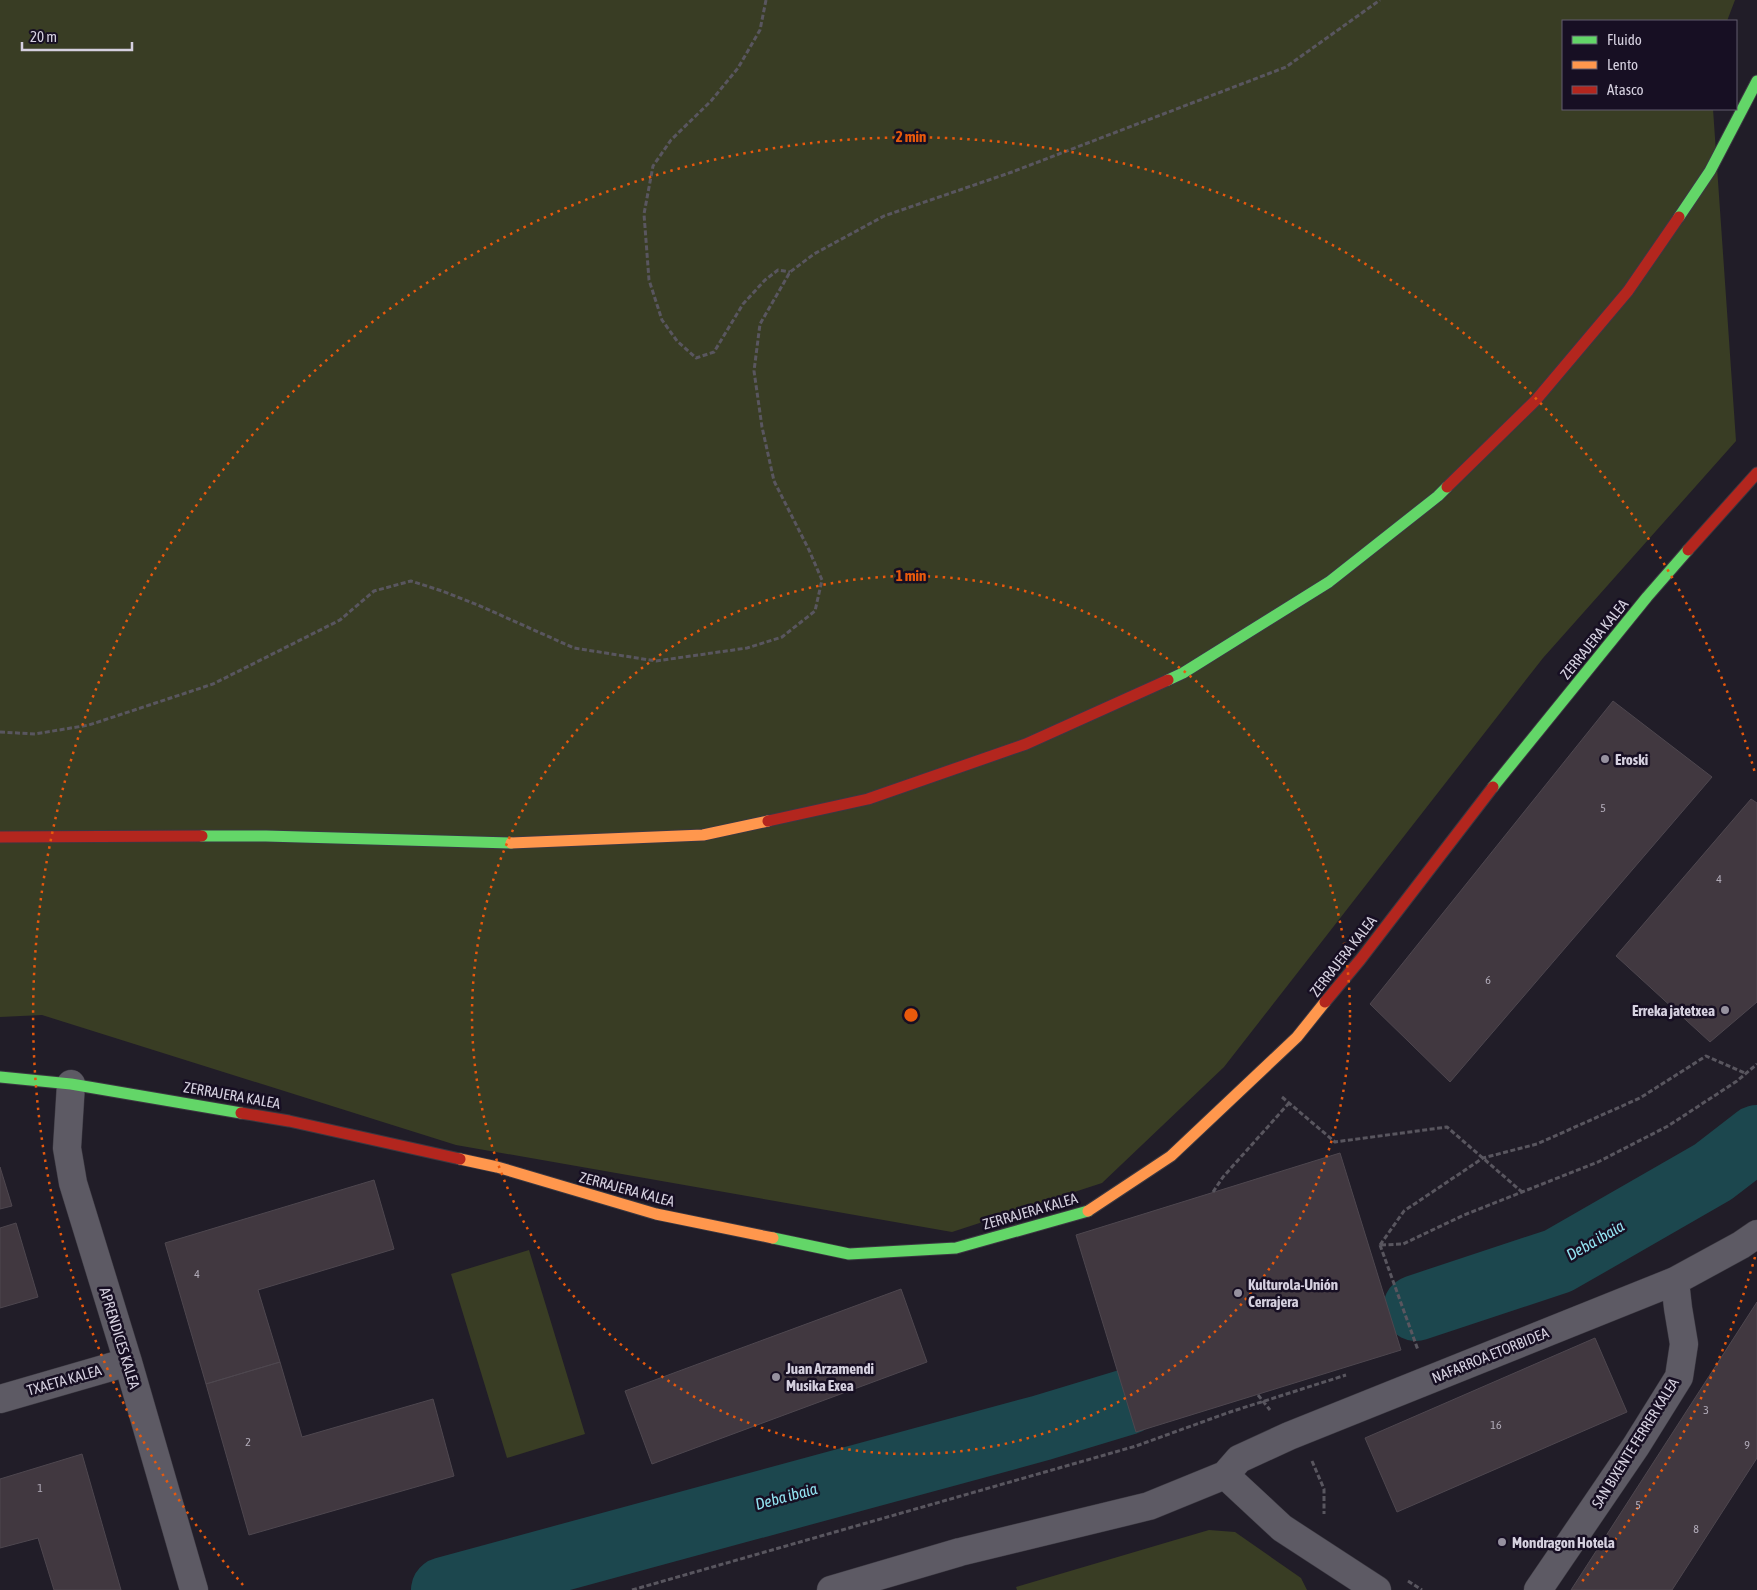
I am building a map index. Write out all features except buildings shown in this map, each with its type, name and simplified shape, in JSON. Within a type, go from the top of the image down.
[{"type":"street","points":[[0,838],[266,836],[504,843],[703,835],[868,799],[1026,744],[1183,673],[1329,582],[1438,496],[1536,400],[1628,291],[1710,171],[1757,81]]},
{"type":"street","name":"ZERRAJERA KALEA","points":[[0,1077],[71,1084],[289,1120],[497,1167],[656,1214],[848,1254],[956,1248],[1087,1211],[1172,1156],[1297,1037],[1360,960],[1472,814],[1647,597],[1757,473]]},
{"type":"street","name":"APRENDICES KALEA","points":[[71,1084],[67,1148],[73,1183],[128,1362],[194,1590]]},
{"type":"street","name":"NAFARROA ETORBIDEA","points":[[1224,1475],[1239,1459],[1288,1436],[1675,1281],[1741,1245],[1757,1234]]},
{"type":"street","name":"SAN BIXENTE FERRER KALEA","points":[[1538,1590],[1636,1446],[1679,1377],[1684,1344],[1675,1281]]},
{"type":"street","name":"TXAETA KALEA","points":[[0,1399],[128,1362]]},
{"type":"street","points":[[831,1590],[960,1552],[1149,1506],[1224,1475],[1282,1528],[1377,1590]]},
{"type":"path","points":[[766,0],[760,30],[738,68],[710,101],[671,140],[653,166],[644,214],[649,280],[662,320],[677,341],[696,358],[714,352],[743,304],[765,280],[778,270],[790,272]]},
{"type":"path","points":[[0,732],[35,734],[89,725],[212,684],[340,620],[374,591],[411,581],[478,605],[574,648],[656,661],[747,648],[782,637],[815,611],[822,580],[774,481],[762,427],[754,371],[760,324],[790,272],[814,254],[884,216],[1012,172],[1286,67],[1380,0]]},
{"type":"path","points":[[1380,1245],[1404,1211],[1483,1158],[1536,1144],[1640,1098],[1706,1056],[1747,1074]]},
{"type":"path","points":[[1380,1245],[1403,1244],[1464,1215],[1598,1162],[1668,1126],[1747,1074],[1757,1064]]},
{"type":"path","points":[[1213,1192],[1223,1177],[1289,1103],[1335,1142],[1447,1127],[1522,1192]]},
{"type":"path","points":[[1380,1245],[1419,1352],[1410,1355]]},
{"type":"path","points":[[632,1590],[1136,1446],[1230,1412],[1355,1372]]},
{"type":"path","points":[[1288,1436],[1312,1461],[1324,1489],[1323,1509],[1326,1522]]},
{"type":"path","points":[[1406,1580],[1422,1590]]},
{"type":"green space","points":[[0,0],[1735,0],[1727,20],[1562,20],[1562,110],[1713,110],[1736,441],[1543,658],[1224,1067],[1102,1183],[952,1232],[456,1145],[42,1015],[0,1017]]},
{"type":"green space","points":[[529,1250],[585,1434],[507,1458],[451,1274]]},
{"type":"green space","points":[[1209,1530],[1235,1532],[1301,1578],[1307,1590],[1017,1590],[1016,1587]]},
{"type":"waterway","name":"Deba ibaia","points":[[1416,1308],[1558,1261],[1713,1172],[1757,1138]]},
{"type":"waterway","name":"Deba ibaia","points":[[444,1590],[1041,1428],[1127,1402]]},
{"type":"traffic: fast","points":[[1679,217],[1710,171],[1757,81]]},
{"type":"traffic: fast","points":[[1168,680],[1183,673],[1329,582],[1447,487]]},
{"type":"traffic: fast","points":[[1493,787],[1647,597],[1688,550]]},
{"type":"traffic: fast","points":[[202,836],[511,843]]},
{"type":"traffic: fast","points":[[0,1077],[71,1084],[241,1113]]},
{"type":"traffic: fast","points":[[773,1238],[849,1254],[956,1248],[1088,1211]]},
{"type":"traffic: slow","points":[[511,843],[703,835],[768,821]]},
{"type":"traffic: slow","points":[[1088,1211],[1171,1156],[1297,1037],[1325,1002]]},
{"type":"traffic: slow","points":[[460,1159],[497,1167],[656,1214],[773,1238]]},
{"type":"traffic: jam","points":[[1447,487],[1536,400],[1628,291],[1679,217]]},
{"type":"traffic: jam","points":[[1688,550],[1757,473]]},
{"type":"traffic: jam","points":[[768,821],[868,799],[1026,744],[1168,680]]},
{"type":"traffic: jam","points":[[1325,1002],[1360,960],[1493,787]]},
{"type":"traffic: jam","points":[[0,837],[202,836]]},
{"type":"traffic: jam","points":[[241,1113],[289,1121],[460,1159]]},
{"type":"place","name":"Eroski","points":[[1605,759]]},
{"type":"place","name":"Erreka jatetxea","points":[[1725,1010]]},
{"type":"place","name":"Kulturola-Unión Cerrajera","points":[[1238,1293]]},
{"type":"place","name":"Juan Arzamendi Musika Exea","points":[[776,1377]]},
{"type":"place","name":"Mondragon Hotela","points":[[1502,1542]]}]
